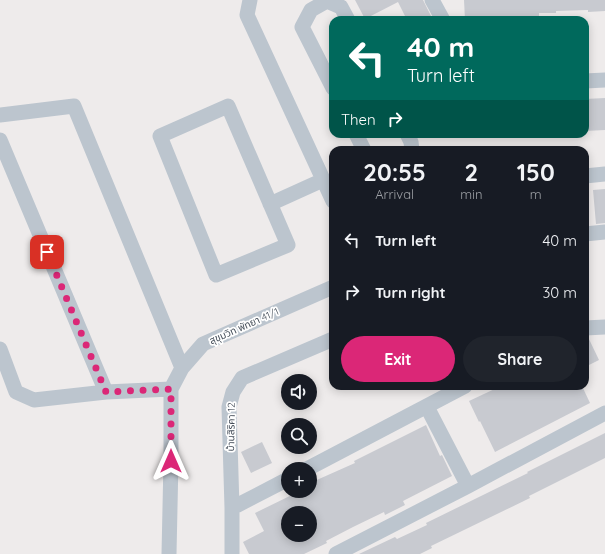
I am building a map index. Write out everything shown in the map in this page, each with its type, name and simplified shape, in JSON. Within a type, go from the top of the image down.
[{"type":"street","points":[[250,0],[247,15],[329,193]]},
{"type":"street","points":[[432,0],[441,16]]},
{"type":"street","points":[[329,80],[302,27],[311,10],[327,1],[341,7],[346,16]]},
{"type":"street","points":[[589,81],[605,80]]},
{"type":"street","points":[[0,115],[74,106],[182,368]]},
{"type":"street","points":[[228,106],[270,204],[288,245],[216,275],[160,136],[228,106]]},
{"type":"street","points":[[0,140],[106,392]]},
{"type":"street","points":[[589,176],[605,174]]},
{"type":"street","points":[[270,204],[323,180]]},
{"type":"street","points":[[589,234],[605,232]]},
{"type":"street","name":"สุขุมวิท พัทยา 41/1","points":[[169,554],[171,389],[182,368],[202,344],[329,289]]},
{"type":"street","points":[[589,328],[605,327]]},
{"type":"street","name":"บ้านสิริคา 12","points":[[232,554],[229,407],[233,392],[242,378],[329,341]]},
{"type":"street","points":[[0,349],[16,392],[34,400],[106,392],[171,389]]},
{"type":"street","points":[[317,464],[458,390]]},
{"type":"street","points":[[427,407],[468,486]]},
{"type":"street","points":[[336,554],[605,413]]},
{"type":"street","points":[[232,508],[281,483]]},
{"type":"building","points":[[355,0],[423,0],[431,16],[405,16],[398,2],[371,16],[363,16]]},
{"type":"building","points":[[464,0],[605,0],[605,11],[556,11],[556,13],[539,13],[539,16],[465,16]]},
{"type":"building","points":[[605,98],[605,130],[589,131],[589,99]]},
{"type":"building","points":[[605,189],[605,223],[596,224],[593,190]]},
{"type":"building","points":[[589,339],[599,360],[589,365]]},
{"type":"building","points":[[492,390],[584,390],[590,403],[495,452],[469,401]]},
{"type":"building","points":[[426,425],[440,456],[442,455],[452,476],[403,501],[405,505],[385,515],[384,512],[353,527],[326,541],[327,543],[304,554],[249,554],[243,542],[264,531],[255,513],[286,498],[317,498],[317,480],[355,463],[354,461]]},
{"type":"building","points":[[605,433],[605,458],[529,496],[530,498],[431,546],[432,548],[420,554],[359,554],[395,537],[397,539],[427,525],[426,523]]},
{"type":"building","points":[[262,442],[272,463],[251,473],[241,452]]},
{"type":"route","points":[[47,252],[106,392],[171,389],[171,461]]}]
